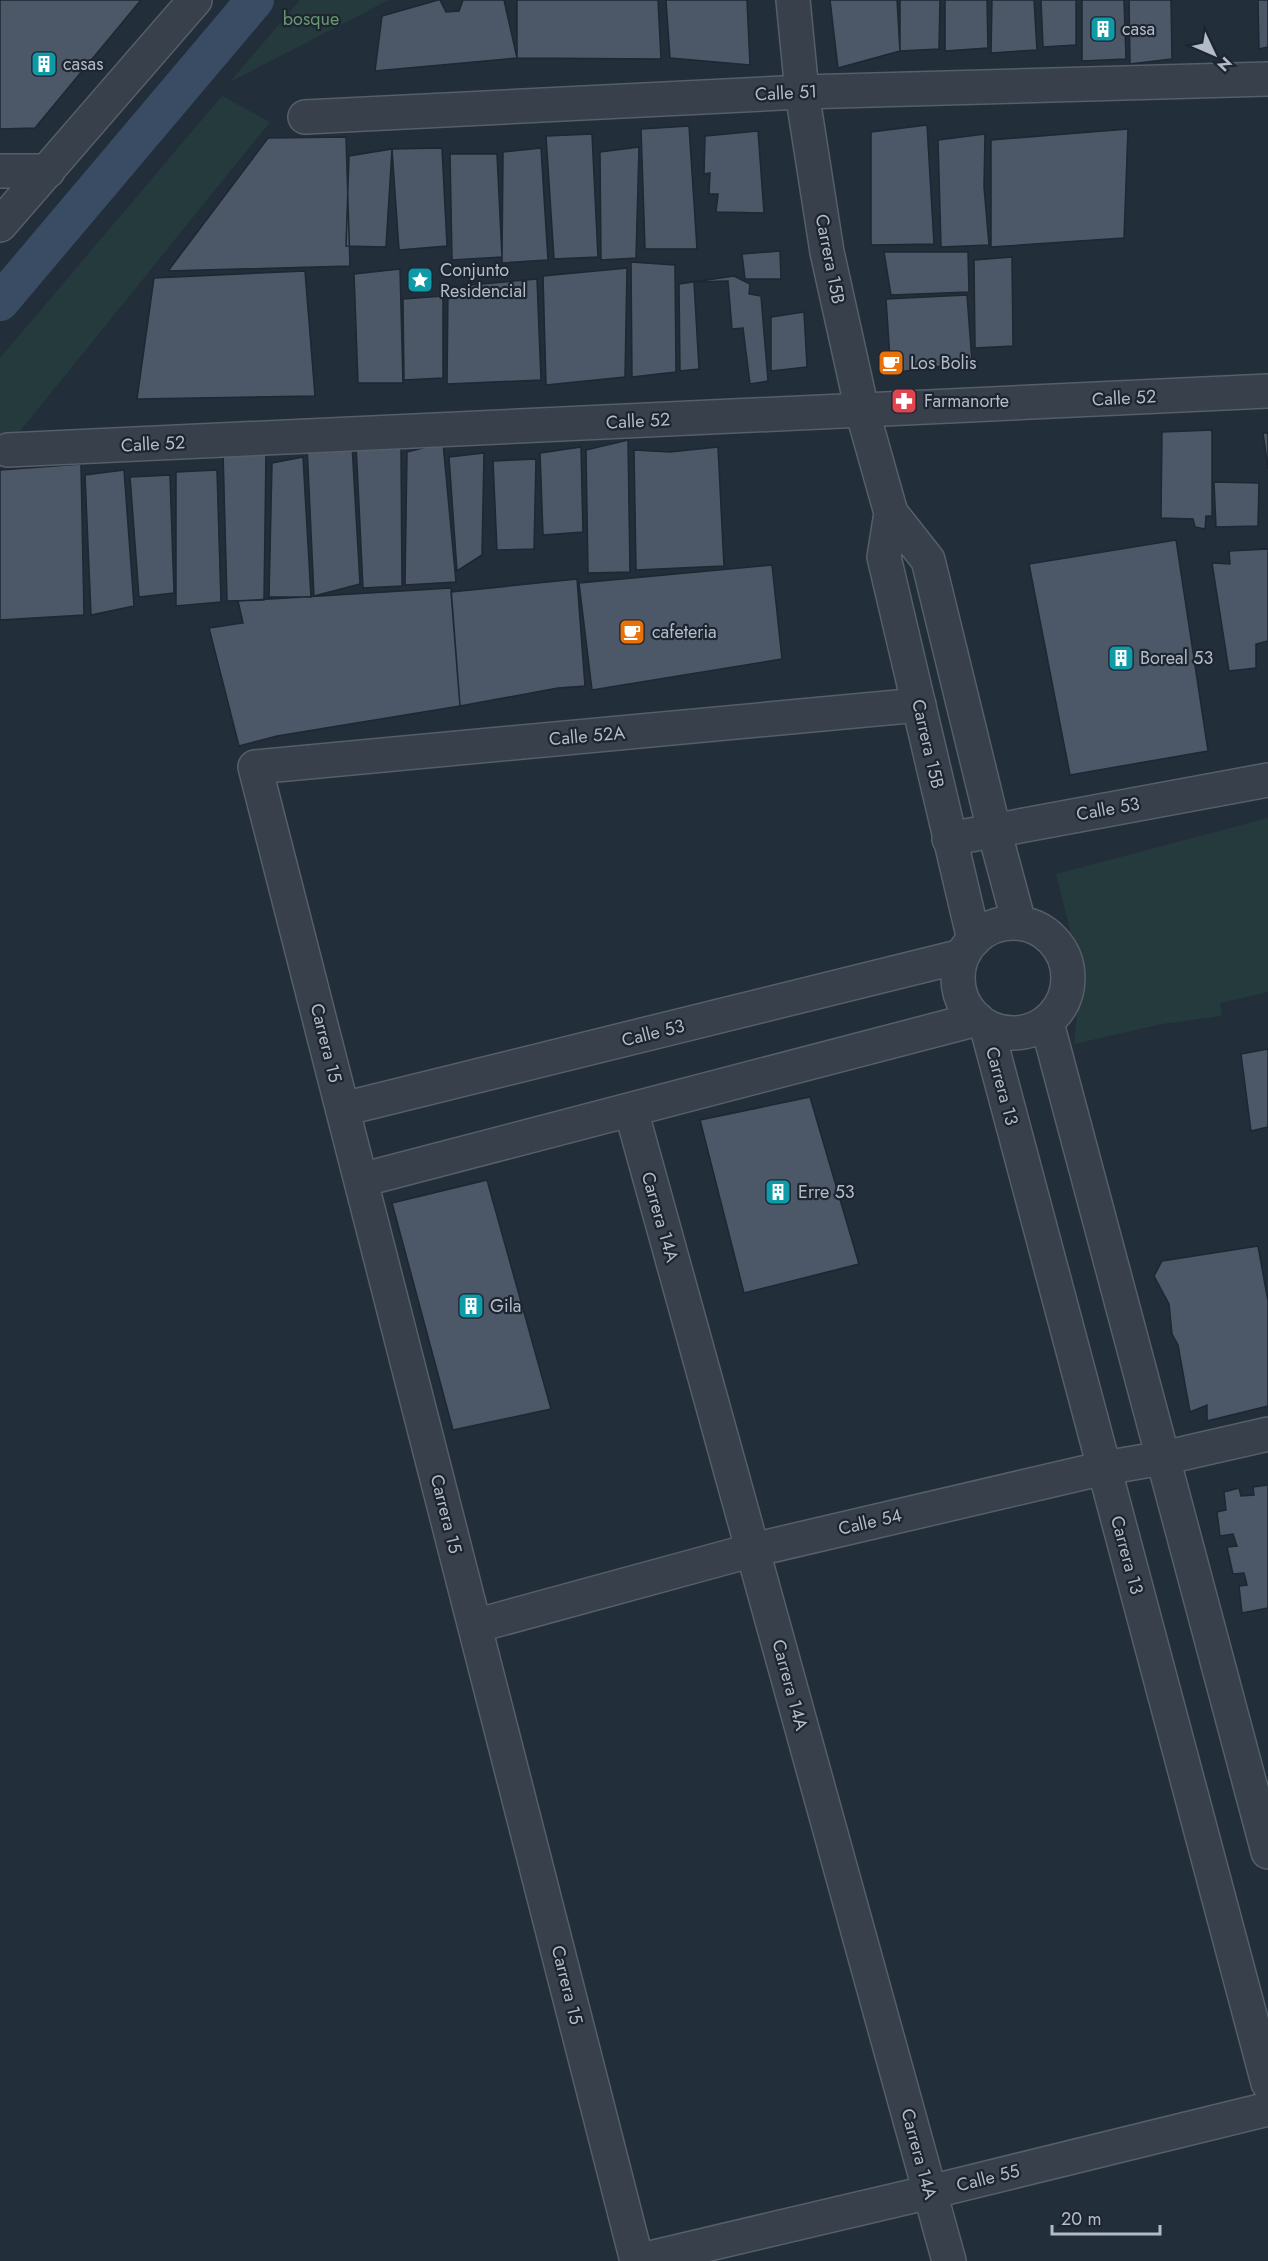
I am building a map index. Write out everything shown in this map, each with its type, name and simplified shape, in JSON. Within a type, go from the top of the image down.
[{"type":"street","points":[[0,225],[195,0]]},
{"type":"street","name":"Carrera 15B","points":[[793,0],[802,92],[827,252],[862,410],[891,513],[928,560],[1019,923]]},
{"type":"street","name":"Calle 51","points":[[305,117],[802,92],[1268,78]]},
{"type":"street","points":[[0,171],[48,171]]},
{"type":"street","name":"Calle 52","points":[[8,450],[1268,391]]},
{"type":"street","name":"Carrera 15B","points":[[891,513],[885,557],[949,839],[968,948]]},
{"type":"street","name":"Calle 52A","points":[[255,767],[919,705]]},
{"type":"street","name":"Carrera 15","points":[[255,767],[637,2261]]},
{"type":"street","name":"Calle 53","points":[[949,839],[1268,780]]},
{"type":"street","points":[[1019,923],[1037,928],[1053,939],[1064,954],[1069,972],[1068,992],[1060,1009],[1047,1023],[1028,1032],[1007,1034],[982,1023],[966,1008],[959,991],[958,973],[968,948],[987,929],[1003,924],[1019,923]]},
{"type":"street","name":"Calle 53","points":[[343,1109],[968,948]]},
{"type":"street","points":[[361,1180],[982,1023]]},
{"type":"street","name":"Carrera 13","points":[[982,1023],[1268,2082]]},
{"type":"street","points":[[1047,1023],[1163,1458],[1260,1791],[1268,1852]]},
{"type":"street","name":"Carrera 14A","points":[[631,1110],[949,2261]]},
{"type":"street","name":"Calle 54","points":[[475,1626],[753,1550],[1104,1468],[1163,1458],[1268,1434]]},
{"type":"street","name":"Calle 55","points":[[637,2261],[1268,2109]]},
{"type":"green space","name":"bosque","points":[[300,0],[389,0],[230,82]]},
{"type":"green space","points":[[222,96],[270,122],[0,456],[0,358]]},
{"type":"green space","points":[[1268,818],[1268,992],[1220,1003],[1222,1016],[1162,1024],[1074,1044],[1081,974],[1056,874]]},
{"type":"building","name":"casas","points":[[0,0],[141,0],[35,128],[0,129]]},
{"type":"building","points":[[438,0],[446,12],[459,11],[463,0],[504,0],[517,58],[375,71],[382,16]]},
{"type":"building","points":[[517,0],[658,0],[661,59],[517,58]]},
{"type":"building","points":[[666,0],[747,0],[750,65],[670,58]]},
{"type":"building","points":[[830,0],[897,0],[900,51],[838,68]]},
{"type":"building","points":[[900,0],[940,0],[939,49],[900,51]]},
{"type":"building","points":[[945,0],[987,0],[988,48],[945,51]]},
{"type":"building","points":[[992,0],[1034,0],[1037,50],[991,53]]},
{"type":"building","points":[[1041,0],[1076,0],[1076,45],[1043,47]]},
{"type":"building","name":"casa","points":[[1082,0],[1124,0],[1126,59],[1082,61]]},
{"type":"building","points":[[1129,0],[1171,0],[1172,59],[1130,64]]},
{"type":"building","points":[[1258,0],[1268,0],[1268,47],[1259,49]]},
{"type":"building","points":[[927,125],[934,244],[871,245],[871,132]]},
{"type":"building","points":[[689,126],[697,249],[645,249],[641,129]]},
{"type":"building","points":[[1128,129],[1124,238],[991,247],[991,140]]},
{"type":"building","points":[[758,131],[764,213],[716,212],[718,194],[709,194],[710,173],[704,174],[705,136]]},
{"type":"building","points":[[592,134],[598,257],[554,259],[546,136]]},
{"type":"building","points":[[985,134],[984,187],[989,245],[941,247],[938,140]]},
{"type":"building","points":[[346,137],[350,266],[168,271],[268,138]]},
{"type":"building","points":[[639,147],[636,258],[601,260],[600,152]]},
{"type":"building","points":[[442,148],[447,246],[399,250],[392,149]]},
{"type":"building","points":[[541,148],[548,260],[502,263],[503,152]]},
{"type":"building","points":[[392,149],[386,247],[346,246],[349,156]]},
{"type":"building","points":[[450,154],[497,154],[502,257],[452,260]]},
{"type":"building","points":[[780,251],[781,279],[745,279],[742,254]]},
{"type":"building","points":[[884,252],[968,252],[969,292],[891,295]]},
{"type":"building","points":[[1012,257],[1013,346],[975,348],[974,260]]},
{"type":"building","points":[[631,262],[675,265],[676,372],[632,377]]},
{"type":"building","points":[[627,268],[625,377],[546,385],[543,276]]},
{"type":"building","points":[[400,269],[403,383],[358,383],[354,274]]},
{"type":"building","points":[[305,271],[315,396],[137,399],[154,278]]},
{"type":"building","points":[[734,276],[750,284],[749,294],[761,296],[768,381],[750,384],[743,328],[732,329],[728,281],[694,282],[699,369],[680,371],[679,284]]},
{"type":"building","points":[[537,279],[541,380],[447,384],[448,287]]},
{"type":"building","points":[[967,295],[972,362],[891,373],[886,299]]},
{"type":"building","points":[[443,296],[443,378],[404,380],[403,299]]},
{"type":"building","points":[[804,312],[807,367],[771,371],[771,317]]},
{"type":"building","points":[[1212,430],[1212,516],[1206,516],[1205,529],[1195,527],[1193,519],[1161,518],[1162,432]]},
{"type":"building","points":[[1263,433],[1268,433],[1268,469]]},
{"type":"building","points":[[628,440],[630,572],[588,573],[586,450]]},
{"type":"building","points":[[443,443],[456,582],[405,585],[407,452]]},
{"type":"building","points":[[352,444],[360,584],[314,596],[307,446]]},
{"type":"building","points":[[356,444],[401,447],[402,586],[363,588]]},
{"type":"building","points":[[581,447],[583,532],[543,535],[540,453]]},
{"type":"building","points":[[718,447],[724,566],[636,570],[634,450],[670,452]]},
{"type":"building","points":[[223,451],[266,453],[264,600],[227,601]]},
{"type":"building","points":[[484,453],[482,555],[457,571],[449,457]]},
{"type":"building","points":[[303,457],[311,597],[269,597],[272,463]]},
{"type":"building","points":[[536,459],[534,549],[497,550],[493,461]]},
{"type":"building","points":[[81,464],[84,615],[0,620],[0,470]]},
{"type":"building","points":[[124,470],[134,606],[91,615],[85,475]]},
{"type":"building","points":[[217,470],[221,602],[176,606],[176,472]]},
{"type":"building","points":[[170,475],[174,593],[139,597],[130,477]]},
{"type":"building","points":[[1214,482],[1259,483],[1258,526],[1216,527]]},
{"type":"building","name":"Boreal 53","points":[[1176,540],[1208,751],[1070,775],[1029,564]]},
{"type":"building","points":[[1268,549],[1268,641],[1256,644],[1256,668],[1229,671],[1212,563],[1230,564],[1229,551]]},
{"type":"building","points":[[772,565],[782,659],[592,690],[579,583]]},
{"type":"building","points":[[577,579],[585,686],[558,688],[460,706],[451,592]]},
{"type":"building","points":[[451,588],[460,706],[277,736],[239,746],[209,628],[243,623],[238,601]]},
{"type":"building","points":[[1268,1049],[1268,1127],[1251,1131],[1241,1054]]},
{"type":"building","name":"Erre 53","points":[[810,1097],[859,1264],[744,1293],[700,1120]]},
{"type":"building","name":"Gila","points":[[487,1180],[551,1409],[453,1430],[392,1203]]},
{"type":"building","points":[[1258,1246],[1268,1301],[1268,1406],[1207,1421],[1207,1405],[1190,1412],[1178,1345],[1172,1334],[1169,1304],[1154,1276],[1162,1261]]},
{"type":"building","points":[[1268,1485],[1268,1608],[1242,1613],[1239,1586],[1247,1585],[1244,1573],[1233,1574],[1227,1547],[1237,1546],[1233,1534],[1220,1536],[1217,1512],[1226,1510],[1224,1492],[1239,1488],[1241,1496],[1254,1495],[1253,1487]]},
{"type":"waterway","points":[[0,302],[255,0]]},
{"type":"place","name":"casa","points":[[1103,29]]},
{"type":"place","name":"casas","points":[[44,64]]},
{"type":"place","name":"Conjunto Residencial","points":[[420,280]]},
{"type":"place","name":"Los Bolis","points":[[891,363]]},
{"type":"place","name":"Farmanorte","points":[[904,401]]},
{"type":"place","name":"cafeteria","points":[[632,632]]},
{"type":"place","name":"Boreal 53","points":[[1121,658]]},
{"type":"place","name":"Erre 53","points":[[778,1192]]},
{"type":"place","name":"Gila","points":[[471,1306]]}]
